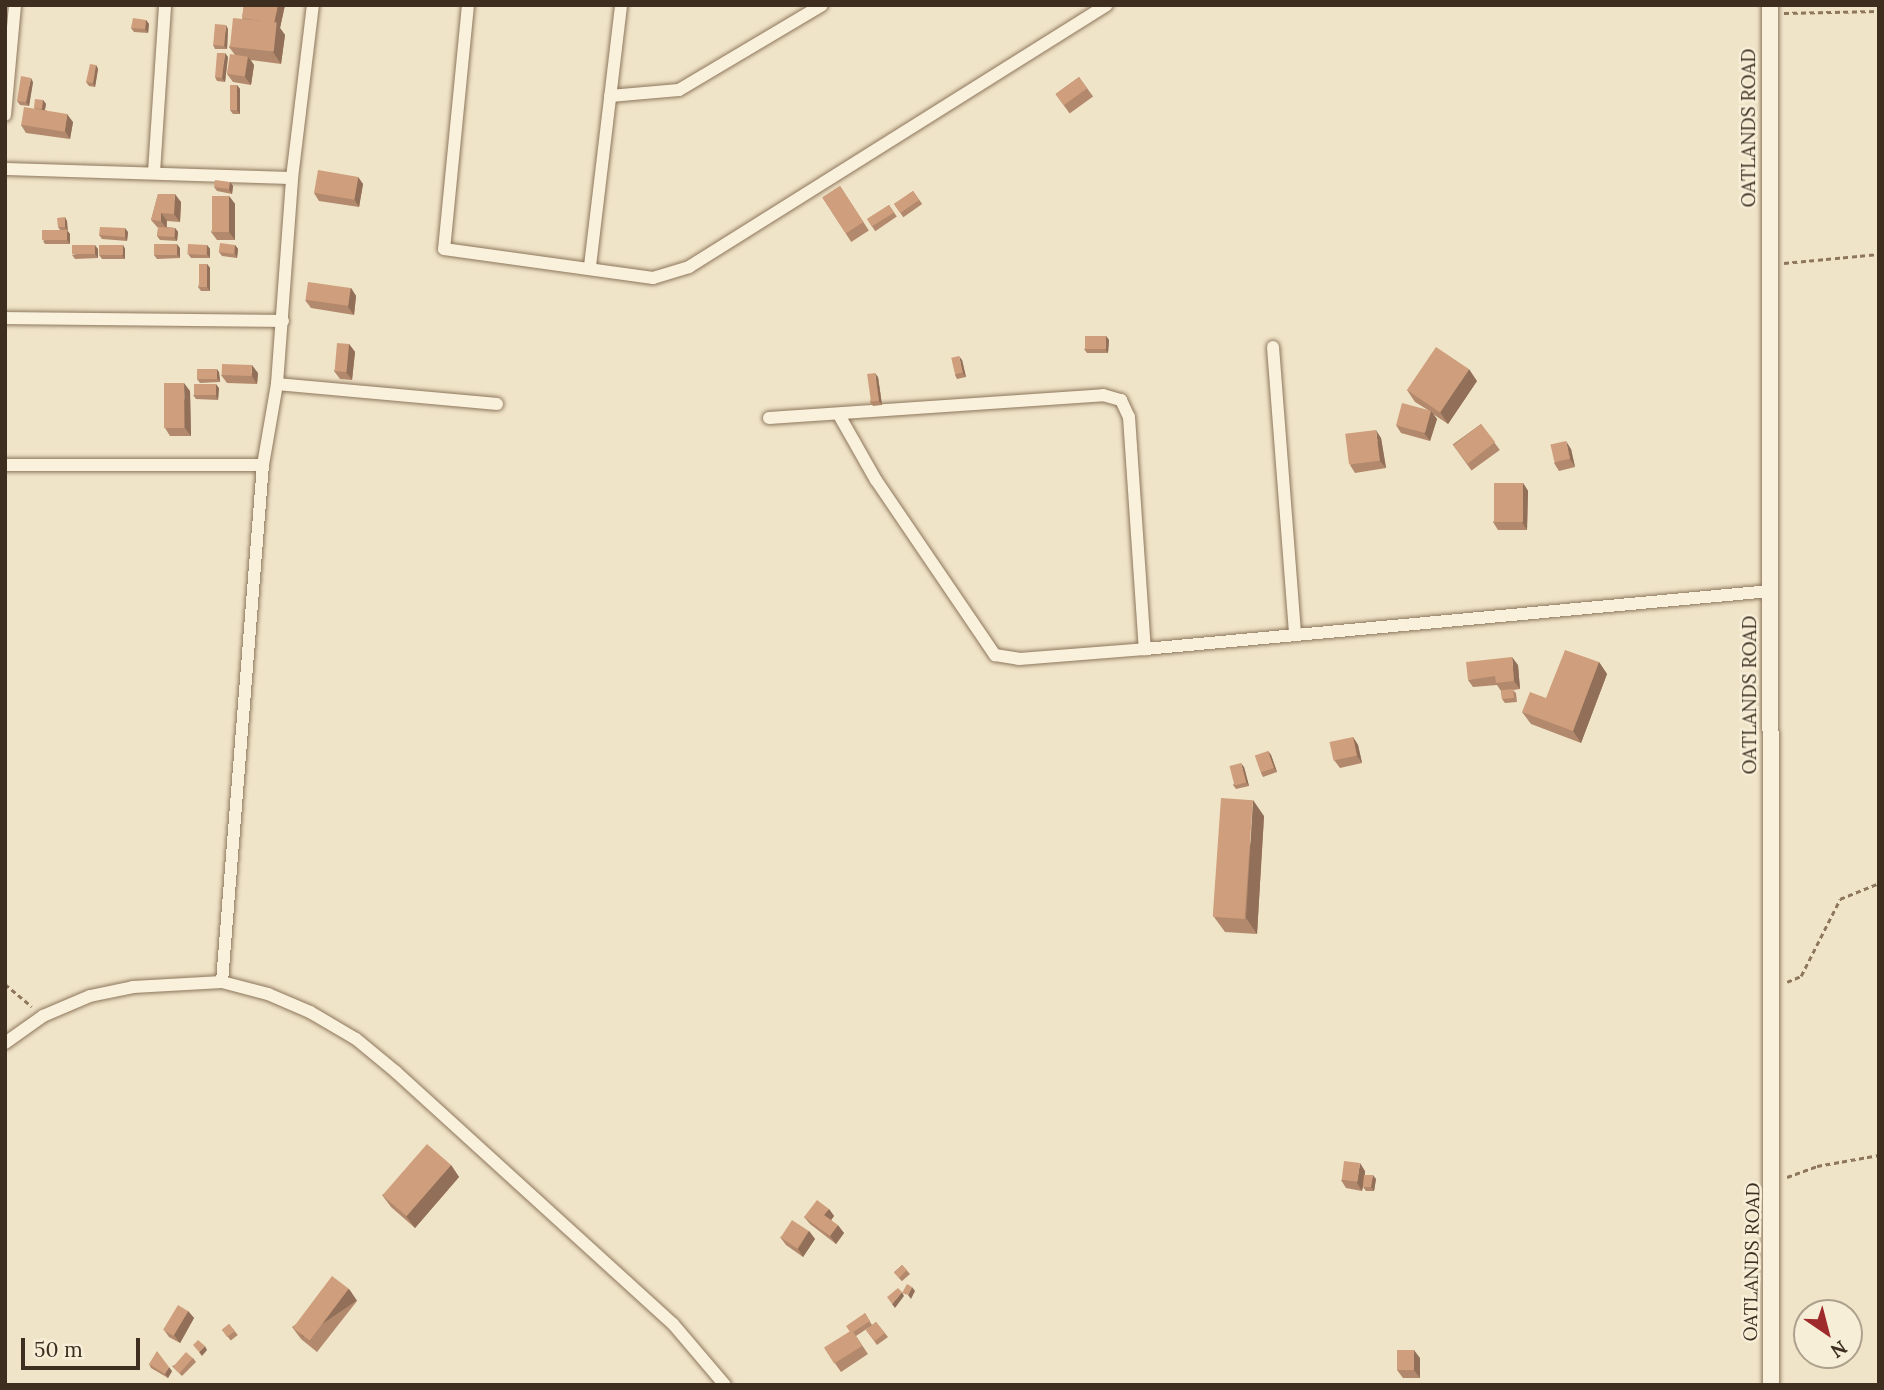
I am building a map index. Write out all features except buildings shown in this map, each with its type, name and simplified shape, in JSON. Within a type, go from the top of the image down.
[{"type":"street","points":[[5,115],[15,5]]},
{"type":"street","points":[[154,172],[164,5]]},
{"type":"street","points":[[222,982],[263,465],[277,384],[292,178],[313,5]]},
{"type":"street","points":[[467,5],[444,249],[590,266],[653,278],[688,267],[1107,5]]},
{"type":"street","points":[[590,266],[621,5]]},
{"type":"street","points":[[610,96],[679,90],[822,5]]},
{"type":"street","name":"OATLANDS ROAD","points":[[1770,9],[1770,591],[1774,988],[1771,1385]]},
{"type":"street","points":[[5,169],[292,178]]},
{"type":"street","points":[[5,318],[283,321]]},
{"type":"street","points":[[1273,347],[1295,635]]},
{"type":"street","points":[[277,384],[497,404]]},
{"type":"street","points":[[769,418],[1103,395],[1121,400],[1129,417],[1145,649]]},
{"type":"street","points":[[839,415],[883,491],[995,655],[1018,659],[1145,649],[1770,591]]},
{"type":"street","points":[[5,465],[263,465]]},
{"type":"street","points":[[5,1043],[43,1016],[90,996],[133,986],[222,982],[278,998],[356,1039],[673,1324],[724,1385]]},
{"type":"path","points":[[1770,9],[1879,11]]},
{"type":"path","points":[[1770,265],[1879,254]]},
{"type":"path","points":[[1774,988],[1801,976],[1840,898],[1879,883]]},
{"type":"path","points":[[5,984],[43,1016]]},
{"type":"path","points":[[1773,1183],[1816,1166],[1879,1155]]}]
